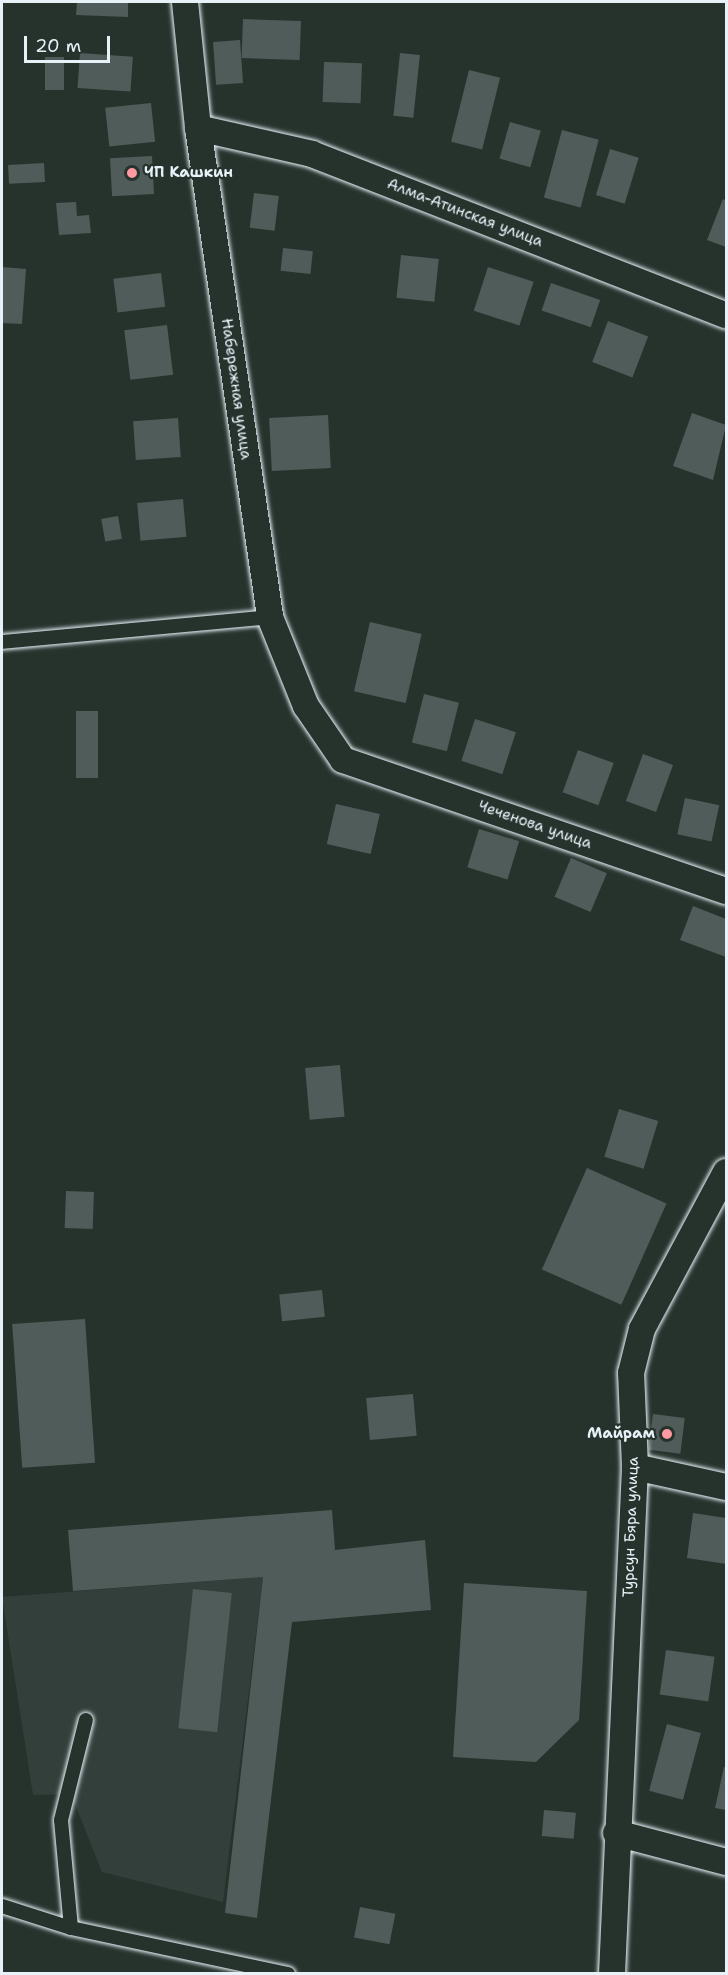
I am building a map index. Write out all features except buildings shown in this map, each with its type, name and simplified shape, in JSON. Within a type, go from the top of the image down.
[{"type":"street","name":"Набережная улица","points":[[185,2],[198,128],[270,617],[306,706],[343,760]]},
{"type":"street","name":"Алма-Атинская улица","points":[[198,128],[312,154],[726,315]]},
{"type":"street","name":"Чеченова улица","points":[[343,760],[726,891]]},
{"type":"street","name":"Турсун Бяра улица","points":[[612,1974],[616,1833],[635,1467],[631,1373],[642,1329],[726,1172]]},
{"type":"street","points":[[635,1467],[726,1487]]},
{"type":"street","points":[[616,1833],[726,1862]]},
{"type":"lane","points":[[2,642],[270,617]]},
{"type":"lane","points":[[71,1928],[62,1820],[86,1720]]},
{"type":"lane","points":[[2,1906],[71,1928],[288,1974]]},
{"type":"shaded area","points":[[263,1577],[223,1902],[102,1872],[71,1794],[33,1795],[2,1597]]},
{"type":"place","name":"ЧП Кашкин","points":[[132,173]]},
{"type":"place","name":"Майрам","points":[[667,1434]]}]
